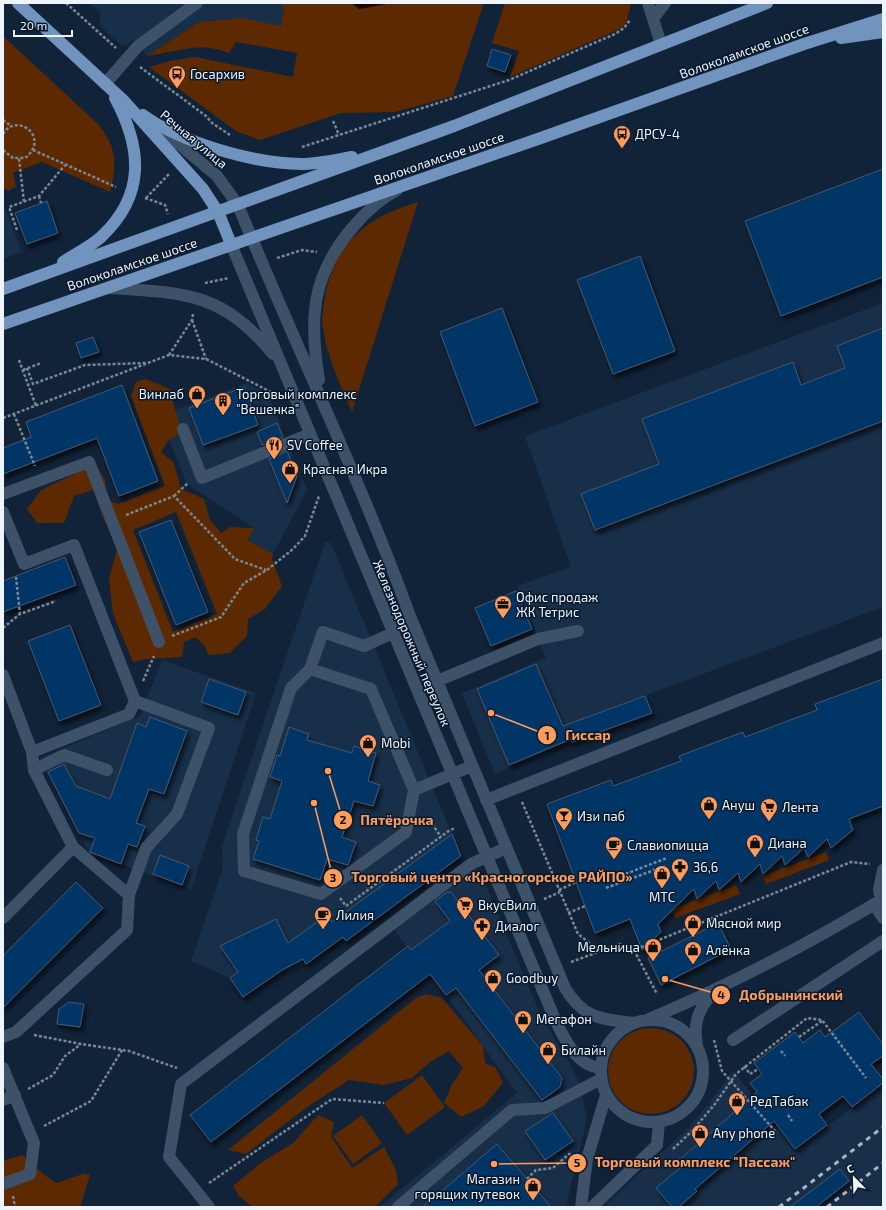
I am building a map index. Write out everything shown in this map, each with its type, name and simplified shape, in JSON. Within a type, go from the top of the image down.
[{"type":"main road","name":"Речная улица","points":[[18,3],[124,101],[203,188],[218,212]]},
{"type":"main road","name":"Волоколамское шоссе","points":[[3,289],[238,205],[554,88],[762,4]]},
{"type":"main road","name":"Волоколамское шоссе","points":[[3,324],[110,288],[415,180],[538,139],[804,44],[883,19]]},
{"type":"main road","points":[[804,44],[883,32]]},
{"type":"main road","points":[[46,273],[100,238],[113,224],[126,206],[131,193],[136,163],[134,146],[122,110],[108,86]]},
{"type":"main road","name":"Речная улица","points":[[124,101],[155,124]]},
{"type":"main road","points":[[155,124],[197,143],[237,154],[281,163],[302,164],[329,161],[391,149]]},
{"type":"main road","name":"Железнодорожный переулок","points":[[218,212],[231,244]]},
{"type":"street","points":[[648,3],[661,44]]},
{"type":"street","points":[[653,19],[665,3]]},
{"type":"street","points":[[108,86],[138,46],[193,4]]},
{"type":"street","name":"Речная улица","points":[[155,124],[217,176],[238,205]]},
{"type":"street","points":[[322,397],[316,364],[314,310],[316,294],[325,268],[344,238],[359,220],[394,191],[415,180]]},
{"type":"street","name":"Железнодорожный переулок","points":[[238,205],[322,397],[390,562],[410,616],[565,988],[572,1000],[581,1010],[595,1016],[633,1023]]},
{"type":"street","name":"Железнодорожный переулок","points":[[231,244],[553,1015],[565,1039],[584,1063],[601,1073]]},
{"type":"street","points":[[110,288],[187,295],[212,303],[228,311],[246,324],[281,364]]},
{"type":"street","points":[[183,429],[202,478],[310,434]]},
{"type":"street","points":[[3,494],[89,462],[159,642]]},
{"type":"street","points":[[3,512],[24,564],[74,545],[135,701],[129,714],[32,752]]},
{"type":"street","points":[[437,681],[538,639],[578,631]]},
{"type":"street","points":[[310,669],[372,689],[414,790],[406,832],[321,894],[244,871],[243,834],[291,688],[310,669],[323,632],[364,646],[393,633]]},
{"type":"street","points":[[486,800],[883,643]]},
{"type":"street","points":[[3,675],[32,752],[34,770],[74,847],[129,895]]},
{"type":"street","points":[[3,1037],[16,1032],[127,930],[129,895],[146,848],[177,814],[209,728],[135,701]]},
{"type":"street","points":[[34,770],[64,755],[106,770]]},
{"type":"street","points":[[414,790],[472,766]]},
{"type":"street","points":[[3,918],[74,847]]},
{"type":"street","points":[[210,1207],[169,1157],[181,1084],[471,864],[506,848]]},
{"type":"street","points":[[878,867],[879,901],[883,918]]},
{"type":"street","points":[[718,988],[703,1003],[696,1018],[694,1033],[703,1070],[702,1082],[698,1094],[691,1105],[682,1113],[671,1119],[658,1122],[634,1120],[613,1106],[606,1095],[601,1073],[603,1056],[608,1044],[616,1035],[633,1023],[647,1020],[718,988],[836,927],[879,901]]},
{"type":"street","points":[[733,1040],[883,941]]},
{"type":"street","points":[[647,1020],[670,1023],[690,1037],[697,1047]]},
{"type":"street","points":[[3,1068],[34,1143],[30,1174],[3,1184]]},
{"type":"street","points":[[398,1207],[512,1110],[544,1108],[601,1073]]},
{"type":"street","points":[[3,1100],[15,1095]]},
{"type":"street","points":[[580,1207],[587,1159],[606,1095]]},
{"type":"street","points":[[592,1207],[657,1145],[658,1122]]},
{"type":"path","points":[[66,3],[128,58],[206,116],[214,124],[235,138]]},
{"type":"path","points":[[299,148],[509,80],[616,34],[624,28],[630,20]]},
{"type":"path","points":[[3,120],[11,126],[21,126],[30,130],[34,140],[33,150],[25,158],[19,159],[8,156],[3,150]]},
{"type":"path","points":[[333,121],[339,136]]},
{"type":"path","points":[[210,128],[214,124]]},
{"type":"path","points":[[3,134],[11,126]]},
{"type":"path","points":[[33,150],[122,190]]},
{"type":"path","points":[[19,159],[24,202]]},
{"type":"path","points":[[17,230],[9,207],[39,196],[65,165]]},
{"type":"path","points":[[146,198],[166,177]]},
{"type":"path","points":[[39,196],[41,203]]},
{"type":"path","points":[[140,196],[165,205]]},
{"type":"path","points":[[277,258],[302,250],[319,252]]},
{"type":"path","points":[[200,284],[229,278]]},
{"type":"path","points":[[169,355],[192,320],[194,309]]},
{"type":"path","points":[[192,320],[206,359]]},
{"type":"path","points":[[3,418],[169,355],[206,359],[275,394]]},
{"type":"path","points":[[19,360],[36,406]]},
{"type":"path","points":[[23,370],[41,363]]},
{"type":"path","points":[[27,368],[33,384],[85,365],[148,363]]},
{"type":"path","points":[[14,414],[40,480]]},
{"type":"path","points":[[112,520],[174,496],[235,559],[267,570]]},
{"type":"path","points":[[135,701],[159,642],[221,617],[244,583],[267,570],[305,536],[319,496]]},
{"type":"path","points":[[20,614],[16,576],[24,564]]},
{"type":"path","points":[[3,628],[20,614],[56,601]]},
{"type":"path","points":[[516,788],[578,934],[600,951]]},
{"type":"path","points":[[332,886],[346,906],[456,828]]},
{"type":"path","points":[[439,833],[442,837]]},
{"type":"path","points":[[607,881],[667,858]]},
{"type":"path","points":[[634,950],[851,862],[878,867]]},
{"type":"path","points":[[606,888],[665,866]]},
{"type":"path","points":[[538,902],[576,882]]},
{"type":"path","points":[[568,913],[586,906]]},
{"type":"path","points":[[570,963],[620,944],[634,950],[657,994]]},
{"type":"path","points":[[669,1152],[692,1131],[744,1066],[807,1018],[822,1020],[866,1078]]},
{"type":"path","points":[[799,1038],[822,1020]]},
{"type":"path","points":[[16,1032],[122,1050],[158,1060]]},
{"type":"path","points":[[713,1036],[722,1071],[775,1131]]},
{"type":"path","points":[[15,1095],[53,1075],[65,1056],[81,1044]]},
{"type":"path","points":[[30,1133],[91,1101],[122,1050]]},
{"type":"path","points":[[781,1051],[785,1056]]},
{"type":"path","points":[[744,1066],[750,1074],[758,1069]]},
{"type":"path","points":[[197,1192],[332,1099],[384,1103]]},
{"type":"path","points":[[788,1115],[792,1121]]},
{"type":"path","points":[[527,1179],[536,1170],[553,1168],[568,1154],[574,1155]]},
{"type":"path","points":[[600,1162],[619,1168]]},
{"type":"shaded area","points":[[90,3],[433,3],[292,29],[241,18],[199,22],[147,56],[133,40],[126,45],[121,45],[100,26],[100,12]]},
{"type":"shaded area","points":[[281,3],[352,3],[359,9],[392,3],[484,3],[453,96],[395,112],[341,113],[260,140],[236,131],[149,67],[170,61],[195,57],[293,77],[297,53],[236,42],[229,53],[207,48],[188,48],[147,56],[199,22],[241,18],[281,26],[284,9]]},
{"type":"shaded area","points":[[352,3],[392,3],[359,9]]},
{"type":"shaded area","points":[[505,3],[631,3],[627,21],[622,28],[510,77],[519,51],[492,43]]},
{"type":"shaded area","points":[[3,36],[99,125],[105,133],[114,157],[114,173],[110,192],[42,162],[13,173],[16,186],[9,191],[3,187]]},
{"type":"shaded area","points":[[3,202],[22,252],[3,259]]},
{"type":"shaded area","points":[[418,202],[352,412],[331,361],[323,329],[322,320],[324,305],[331,274],[338,258],[347,245],[370,223],[400,208]]},
{"type":"shaded area","points":[[883,303],[883,607],[566,725],[571,741],[495,774],[462,693],[546,658],[517,586],[571,567],[525,436]]},
{"type":"shaded area","points":[[145,379],[170,389],[181,433],[169,440],[161,452],[174,463],[181,489],[204,499],[210,520],[221,533],[230,527],[254,528],[248,540],[273,554],[272,559],[282,586],[265,609],[248,619],[247,636],[230,653],[209,655],[204,645],[195,637],[184,642],[182,657],[146,659],[133,662],[113,614],[109,579],[119,542],[104,520],[93,490],[74,496],[64,523],[37,523],[27,509],[41,490],[95,464],[105,480],[107,500],[118,504],[165,486],[131,396],[136,382]],"holes":[[[176,512],[217,614],[173,632],[133,530]]]},
{"type":"shaded area","points":[[247,383],[268,394],[307,490],[273,554],[248,540],[254,528],[187,484],[160,416]]},
{"type":"shaded area","points":[[325,542],[331,543],[461,856],[346,941],[343,938],[306,964],[270,979],[256,960],[230,978],[191,961],[223,868],[222,846]]},
{"type":"shaded area","points":[[162,660],[256,693],[191,890],[90,853],[69,816],[40,758],[140,716]]},
{"type":"shaded area","points":[[826,852],[829,860],[766,884],[763,876]]},
{"type":"shaded area","points":[[472,867],[480,872],[542,1018],[568,1060],[580,1084],[587,1119],[566,1207],[380,1207],[517,1093],[446,995],[394,930]]},
{"type":"shaded area","points":[[736,885],[740,894],[675,918],[672,909]]},
{"type":"shaded area","points":[[426,994],[442,998],[483,1046],[485,1063],[496,1068],[503,1083],[484,1106],[461,1117],[444,1103],[451,1086],[463,1068],[449,1051],[430,1062],[412,1078],[384,1085],[349,1080],[307,1107],[246,1154],[228,1150],[416,998]]},
{"type":"shaded area","points":[[651,1028],[668,1031],[682,1040],[691,1054],[694,1071],[691,1088],[682,1102],[668,1111],[651,1114],[634,1111],[620,1102],[611,1088],[608,1071],[611,1054],[620,1040],[634,1031]]},
{"type":"shaded area","points":[[733,1070],[794,1151],[883,1085],[883,1207],[603,1207],[688,1128],[710,1102]]},
{"type":"shaded area","points":[[422,1075],[445,1107],[407,1135],[384,1103]]},
{"type":"shaded area","points":[[318,1115],[334,1122],[331,1136],[352,1168],[384,1147],[396,1170],[398,1184],[375,1207],[252,1207],[238,1195],[233,1186],[262,1162],[293,1143]]},
{"type":"shaded area","points":[[362,1115],[382,1143],[353,1164],[333,1136]]},
{"type":"shaded area","points":[[22,1155],[47,1177],[57,1183],[85,1173],[90,1175],[80,1207],[3,1207],[3,1161]]},
{"type":"building","points":[[492,49],[511,55],[505,72],[487,66]]},
{"type":"building","points":[[883,169],[883,277],[781,316],[745,221]]},
{"type":"building","points":[[47,201],[58,233],[27,244],[15,213]]},
{"type":"building","points":[[640,256],[675,351],[613,374],[577,280]]},
{"type":"building","points":[[502,308],[538,402],[475,426],[440,332]]},
{"type":"building","points":[[883,328],[883,421],[595,530],[581,494],[659,464],[642,419],[793,362],[801,385],[845,368],[837,346]]},
{"type":"building","points":[[93,337],[99,352],[81,358],[76,343]]},
{"type":"building","points":[[122,385],[158,481],[119,496],[97,438],[3,474],[3,448],[31,437],[26,422]]},
{"type":"building","name":"Торговый комплекс \"Вешенка\"","points":[[244,387],[258,425],[203,445],[189,408]]},
{"type":"building","points":[[277,423],[283,437],[262,445],[257,432]]},
{"type":"building","points":[[287,451],[297,476],[287,503],[269,459]]},
{"type":"building","points":[[171,520],[208,612],[176,625],[139,532]]},
{"type":"building","points":[[65,557],[76,585],[3,612],[3,581]]},
{"type":"building","name":"Офис продаж ЖК Тетрис","points":[[516,591],[532,629],[491,646],[475,608]]},
{"type":"building","points":[[70,625],[101,705],[59,721],[28,641]]},
{"type":"building","points":[[536,664],[563,726],[645,696],[652,713],[572,742],[571,739],[509,765],[477,689]]},
{"type":"building","points":[[209,679],[246,692],[238,715],[201,702]]},
{"type":"building","points":[[883,679],[883,806],[849,819],[853,830],[831,848],[827,839],[808,857],[804,848],[785,865],[782,856],[763,874],[760,864],[741,882],[738,873],[719,890],[716,881],[697,899],[694,889],[658,924],[661,932],[642,950],[630,919],[595,933],[547,804],[611,780],[613,786],[681,761],[679,756],[743,732],[745,737],[817,710],[815,704]]},
{"type":"building","points":[[150,717],[187,731],[164,794],[149,789],[136,823],[145,826],[137,847],[128,844],[121,864],[90,852],[95,838],[79,833],[48,772],[64,764],[76,786],[110,799],[137,723],[146,727]]},
{"type":"building","points":[[289,727],[309,734],[307,740],[352,753],[354,746],[376,753],[368,781],[380,785],[373,806],[354,801],[342,837],[356,842],[348,865],[327,859],[320,880],[253,859],[259,841],[256,840],[263,817],[270,819],[282,781],[270,777],[277,755],[280,756]]},
{"type":"building","points":[[452,834],[461,856],[346,941],[343,937],[306,964],[303,959],[282,970],[243,997],[230,978],[238,972],[220,946],[276,919],[288,943],[327,915],[332,922]]},
{"type":"building","points":[[160,855],[189,866],[182,885],[153,874]]},
{"type":"building","points":[[76,882],[103,908],[3,1008],[3,956]]},
{"type":"building","points":[[447,892],[451,892],[499,955],[479,970],[562,1078],[560,1087],[542,1100],[456,988],[446,995],[430,974],[211,1142],[190,1115],[408,946],[411,950],[450,921],[435,901]]},
{"type":"building","points":[[718,923],[731,949],[661,985],[648,958]]},
{"type":"building","points":[[69,1002],[84,1004],[80,1027],[57,1024],[59,1009]]},
{"type":"building","points":[[859,1012],[883,1044],[883,1056],[871,1064],[883,1079],[883,1083],[852,1107],[843,1096],[819,1114],[827,1125],[795,1149],[774,1121],[695,1189],[697,1191],[679,1207],[672,1207],[656,1188],[681,1167],[677,1162],[757,1092],[750,1083],[762,1074],[754,1063],[795,1032],[803,1043],[820,1030],[825,1037]]},
{"type":"building","points":[[553,1113],[573,1141],[545,1160],[525,1131]]},
{"type":"building","points":[[497,1144],[551,1207],[423,1207]]},
{"type":"building","points":[[840,1169],[849,1181],[816,1207],[790,1207]]},
{"type":"railway","points":[[779,1207],[883,1127]]},
{"type":"railway","points":[[827,1207],[883,1163]]},
{"type":"place","name":"Госархив","points":[[177,89]]},
{"type":"place","name":"ДРСУ-4","points":[[622,149]]},
{"type":"place","name":"Винлаб","points":[[197,409]]},
{"type":"place","name":"Торговый комплекс \"Вешенка\"","points":[[223,416]]},
{"type":"place","name":"SV Coffee","points":[[274,460]]},
{"type":"place","name":"Красная Икра","points":[[290,484]]},
{"type":"place","name":"Офис продаж ЖК Тетрис","points":[[503,619]]},
{"type":"place","name":"Гиссар","points":[[491,713]]},
{"type":"place","name":"Mobi","points":[[368,758]]},
{"type":"place","name":"Пятёрочка","points":[[328,771]]},
{"type":"place","name":"Торговый центр «Красногорское РАЙПО»","points":[[314,803]]},
{"type":"place","name":"Ануш","points":[[709,820]]},
{"type":"place","name":"Лента","points":[[769,822]]},
{"type":"place","name":"Изи паб","points":[[564,831]]},
{"type":"place","name":"Диана","points":[[755,858]]},
{"type":"place","name":"Славиопицца","points":[[614,860]]},
{"type":"place","name":"36,6","points":[[680,882]]},
{"type":"place","name":"МТС","points":[[662,889]]},
{"type":"place","name":"ВкусВилл","points":[[465,920]]},
{"type":"place","name":"Лилия","points":[[323,930]]},
{"type":"place","name":"Мясной мир","points":[[693,938]]},
{"type":"place","name":"Диалог","points":[[482,941]]},
{"type":"place","name":"Мельница","points":[[653,962]]},
{"type":"place","name":"Алёнка","points":[[693,965]]},
{"type":"place","name":"Добрынинский","points":[[665,979]]},
{"type":"place","name":"Goodbuy","points":[[493,993]]},
{"type":"place","name":"Мегафон","points":[[523,1034]]},
{"type":"place","name":"Билайн","points":[[548,1065]]},
{"type":"place","name":"РедТабак","points":[[737,1116]]},
{"type":"place","name":"Any phone","points":[[700,1148]]},
{"type":"place","name":"Торговый комплекс \"Пассаж\"","points":[[494,1164]]},
{"type":"place","name":"Магазин горящих путевок","points":[[533,1201]]}]
